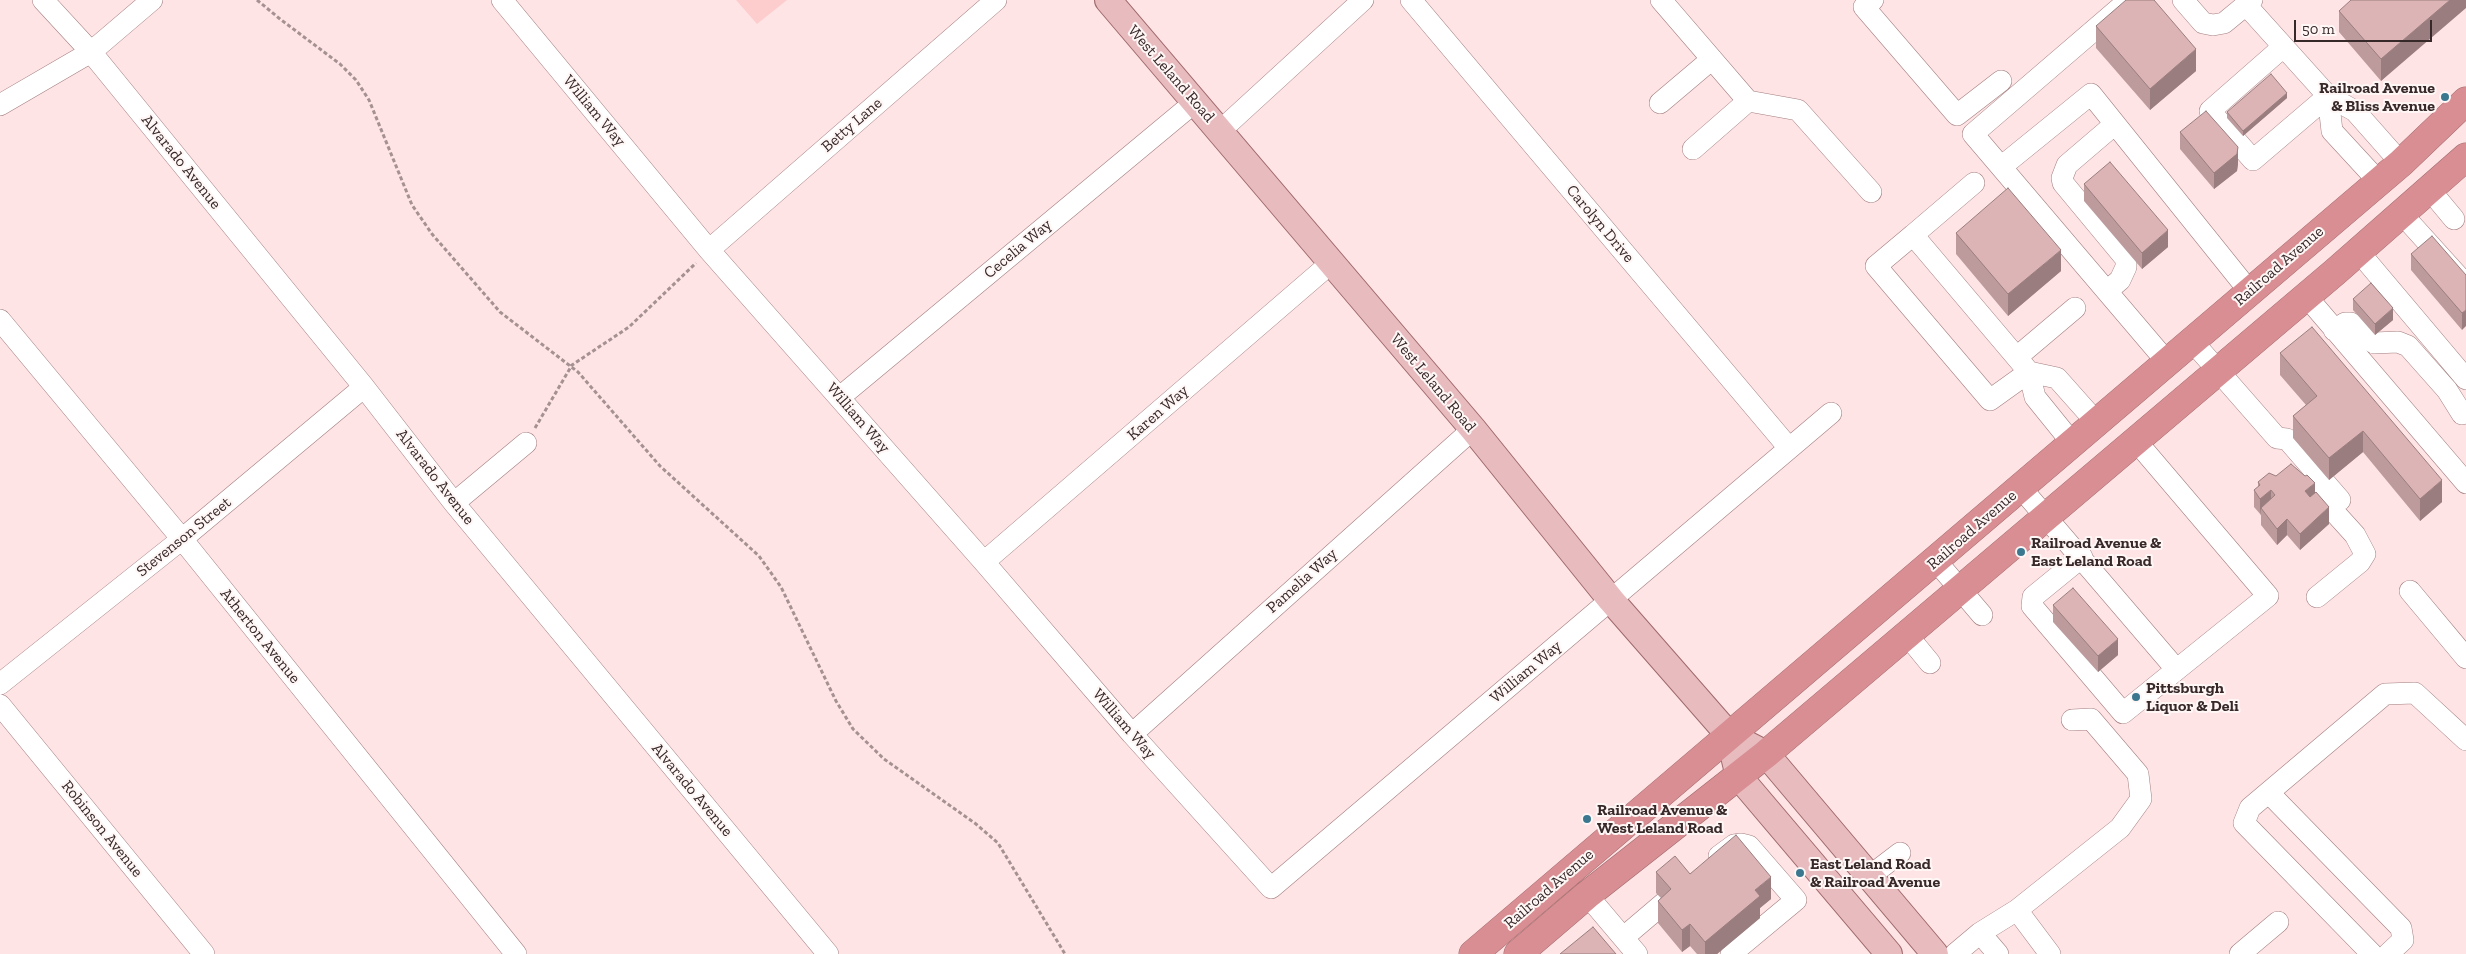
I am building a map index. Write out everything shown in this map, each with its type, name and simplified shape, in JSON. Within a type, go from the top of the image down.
[{"type":"highway","name":"Railroad Avenue","points":[[1473,954],[2379,182],[2466,101]]},
{"type":"highway","name":"Railroad Avenue","points":[[1518,954],[1588,895],[1739,777],[2335,272],[2466,157]]},
{"type":"highway","points":[[2335,272],[2396,194],[2400,163]]},
{"type":"main road","name":"West Leland Road","points":[[1108,0],[1473,429],[1611,600],[1729,735],[1766,754]]},
{"type":"main road","points":[[1729,735],[1739,777],[1889,954]]},
{"type":"main road","points":[[1766,754],[1936,954]]},
{"type":"street","name":"Alvarado Avenue","points":[[43,0],[91,52],[364,387],[454,503],[828,954]]},
{"type":"street","points":[[0,105],[91,52],[152,0]]},
{"type":"street","name":"William Way","points":[[502,0],[709,250],[840,397],[1132,734],[1271,888],[1831,414]]},
{"type":"street","name":"Betty Lane","points":[[709,250],[996,0]]},
{"type":"street","points":[[1220,131],[1362,0]]},
{"type":"street","name":"Carolyn Drive","points":[[1411,0],[1789,448]]},
{"type":"street","points":[[1661,0],[1748,101],[1798,110],[1871,192]]},
{"type":"street","points":[[1872,0],[1864,7],[1957,115],[2001,81]]},
{"type":"street","points":[[2129,0],[1973,134],[2167,362]]},
{"type":"street","points":[[2183,0],[2203,23],[2213,25],[2224,23],[2249,3],[2283,47],[2328,96],[2355,111],[2400,163]]},
{"type":"street","points":[[2283,47],[2210,111],[2253,160],[2328,96]]},
{"type":"street","points":[[1660,103],[1712,59]]},
{"type":"street","points":[[2001,167],[2091,94],[2250,292]]},
{"type":"street","points":[[2328,96],[2332,131],[2379,182]]},
{"type":"street","points":[[1693,149],[1748,101]]},
{"type":"street","name":"Cecelia Way","points":[[840,397],[1195,102]]},
{"type":"street","points":[[2107,291],[2120,280],[2126,268],[2126,259],[2063,183],[2062,178],[2067,166],[2115,124]]},
{"type":"street","points":[[1974,183],[1876,266],[1990,400],[2075,308]]},
{"type":"street","points":[[2429,189],[2454,219]]},
{"type":"street","points":[[2402,213],[2466,285]]},
{"type":"street","points":[[1913,235],[2023,364],[2035,398],[2073,444]]},
{"type":"street","points":[[2358,251],[2466,379]]},
{"type":"street","name":"Karen Way","points":[[984,562],[1331,263]]},
{"type":"street","points":[[2306,296],[2466,484]]},
{"type":"street","name":"Atherton Avenue","points":[[0,320],[182,539],[516,954]]},
{"type":"street","points":[[2334,330],[2346,323],[2351,323],[2374,343],[2398,342],[2408,346],[2447,390],[2462,414]]},
{"type":"street","points":[[2192,341],[2278,438],[2287,439],[2340,500]]},
{"type":"street","points":[[2023,364],[2057,378],[2097,423]]},
{"type":"street","name":"Stevenson Street","points":[[0,684],[182,539],[364,387]]},
{"type":"street","name":"Pamelia Way","points":[[1132,734],[1473,429]]},
{"type":"street","points":[[2278,438],[2276,446],[2355,536],[2365,554],[2360,562],[2317,597]]},
{"type":"street","points":[[2082,558],[2033,598],[2032,606],[2123,713],[2268,596],[2136,441]]},
{"type":"street","points":[[454,503],[526,444]]},
{"type":"street","points":[[2021,488],[2176,669]]},
{"type":"street","points":[[1936,561],[1982,615]]},
{"type":"street","points":[[2410,591],[2466,658]]},
{"type":"street","points":[[1907,635],[1930,663]]},
{"type":"street","points":[[2372,954],[2244,823],[2250,808],[2385,694],[2414,694],[2466,740]]},
{"type":"street","name":"Robinson Avenue","points":[[0,705],[204,954]]},
{"type":"street","points":[[1955,954],[1980,933],[2017,910],[2120,828],[2141,799],[2138,774],[2091,719],[2072,720]]},
{"type":"street","points":[[2269,793],[2401,928],[2402,940],[2388,954]]},
{"type":"street","points":[[1705,868],[1730,846],[1745,844],[1753,849],[1796,900],[1731,954]]},
{"type":"street","points":[[1870,876],[1900,853]]},
{"type":"street","points":[[1588,895],[1637,954]]},
{"type":"street","points":[[1624,937],[1664,902]]},
{"type":"street","points":[[2017,910],[2050,954]]},
{"type":"street","points":[[2240,954],[2278,922]]},
{"type":"street","points":[[1980,933],[1998,954]]},
{"type":"path","points":[[257,0],[280,20],[340,64],[356,80],[368,100],[407,193],[424,224],[500,312],[572,366],[660,466],[766,564],[781,587],[836,700],[853,729],[884,759],[976,824],[998,843],[1065,954]]},
{"type":"path","points":[[526,444],[572,366],[629,327],[709,250]]},
{"type":"shaded area","points":[[736,0],[787,0],[757,24]]},
{"type":"building","points":[[2126,0],[2154,0],[2196,49],[2150,89],[2096,26]]},
{"type":"building","points":[[2351,0],[2450,0],[2381,59],[2339,11]]},
{"type":"building","points":[[2271,74],[2287,93],[2243,131],[2227,112]]},
{"type":"building","points":[[2206,111],[2238,147],[2237,154],[2214,173],[2180,132]]},
{"type":"building","points":[[2110,162],[2168,230],[2142,253],[2084,184]]},
{"type":"building","points":[[2008,188],[2061,250],[2008,294],[1956,233]]},
{"type":"building","points":[[2432,236],[2466,275],[2466,310],[2462,313],[2411,254]]},
{"type":"building","points":[[2371,283],[2393,308],[2375,324],[2353,299]]},
{"type":"building","points":[[2312,327],[2442,480],[2420,499],[2363,431],[2329,458],[2293,416],[2317,396],[2280,353]]},
{"type":"building","points":[[2291,464],[2315,483],[2305,491],[2310,497],[2316,492],[2329,507],[2300,534],[2287,519],[2277,529],[2261,508],[2275,495],[2271,490],[2260,499],[2254,490],[2260,485],[2258,482],[2269,473],[2276,476]]},
{"type":"building","points":[[2073,588],[2118,639],[2098,656],[2053,605]]},
{"type":"building","points":[[1736,835],[1771,877],[1755,890],[1760,896],[1705,942],[1690,924],[1682,930],[1658,901],[1671,889],[1656,872],[1675,856],[1690,874]]},
{"type":"building","points":[[1593,927],[1616,954],[1560,954]]},
{"type":"place","name":"Railroad Avenue & Bliss Avenue","points":[[2445,97]]},
{"type":"place","name":"Railroad Avenue & East Leland Road","points":[[2021,552]]},
{"type":"place","name":"Pittsburgh Liquor & Deli","points":[[2136,697]]},
{"type":"place","name":"Railroad Avenue & West Leland Road","points":[[1587,819]]},
{"type":"place","name":"East Leland Road & Railroad Avenue","points":[[1800,873]]}]
